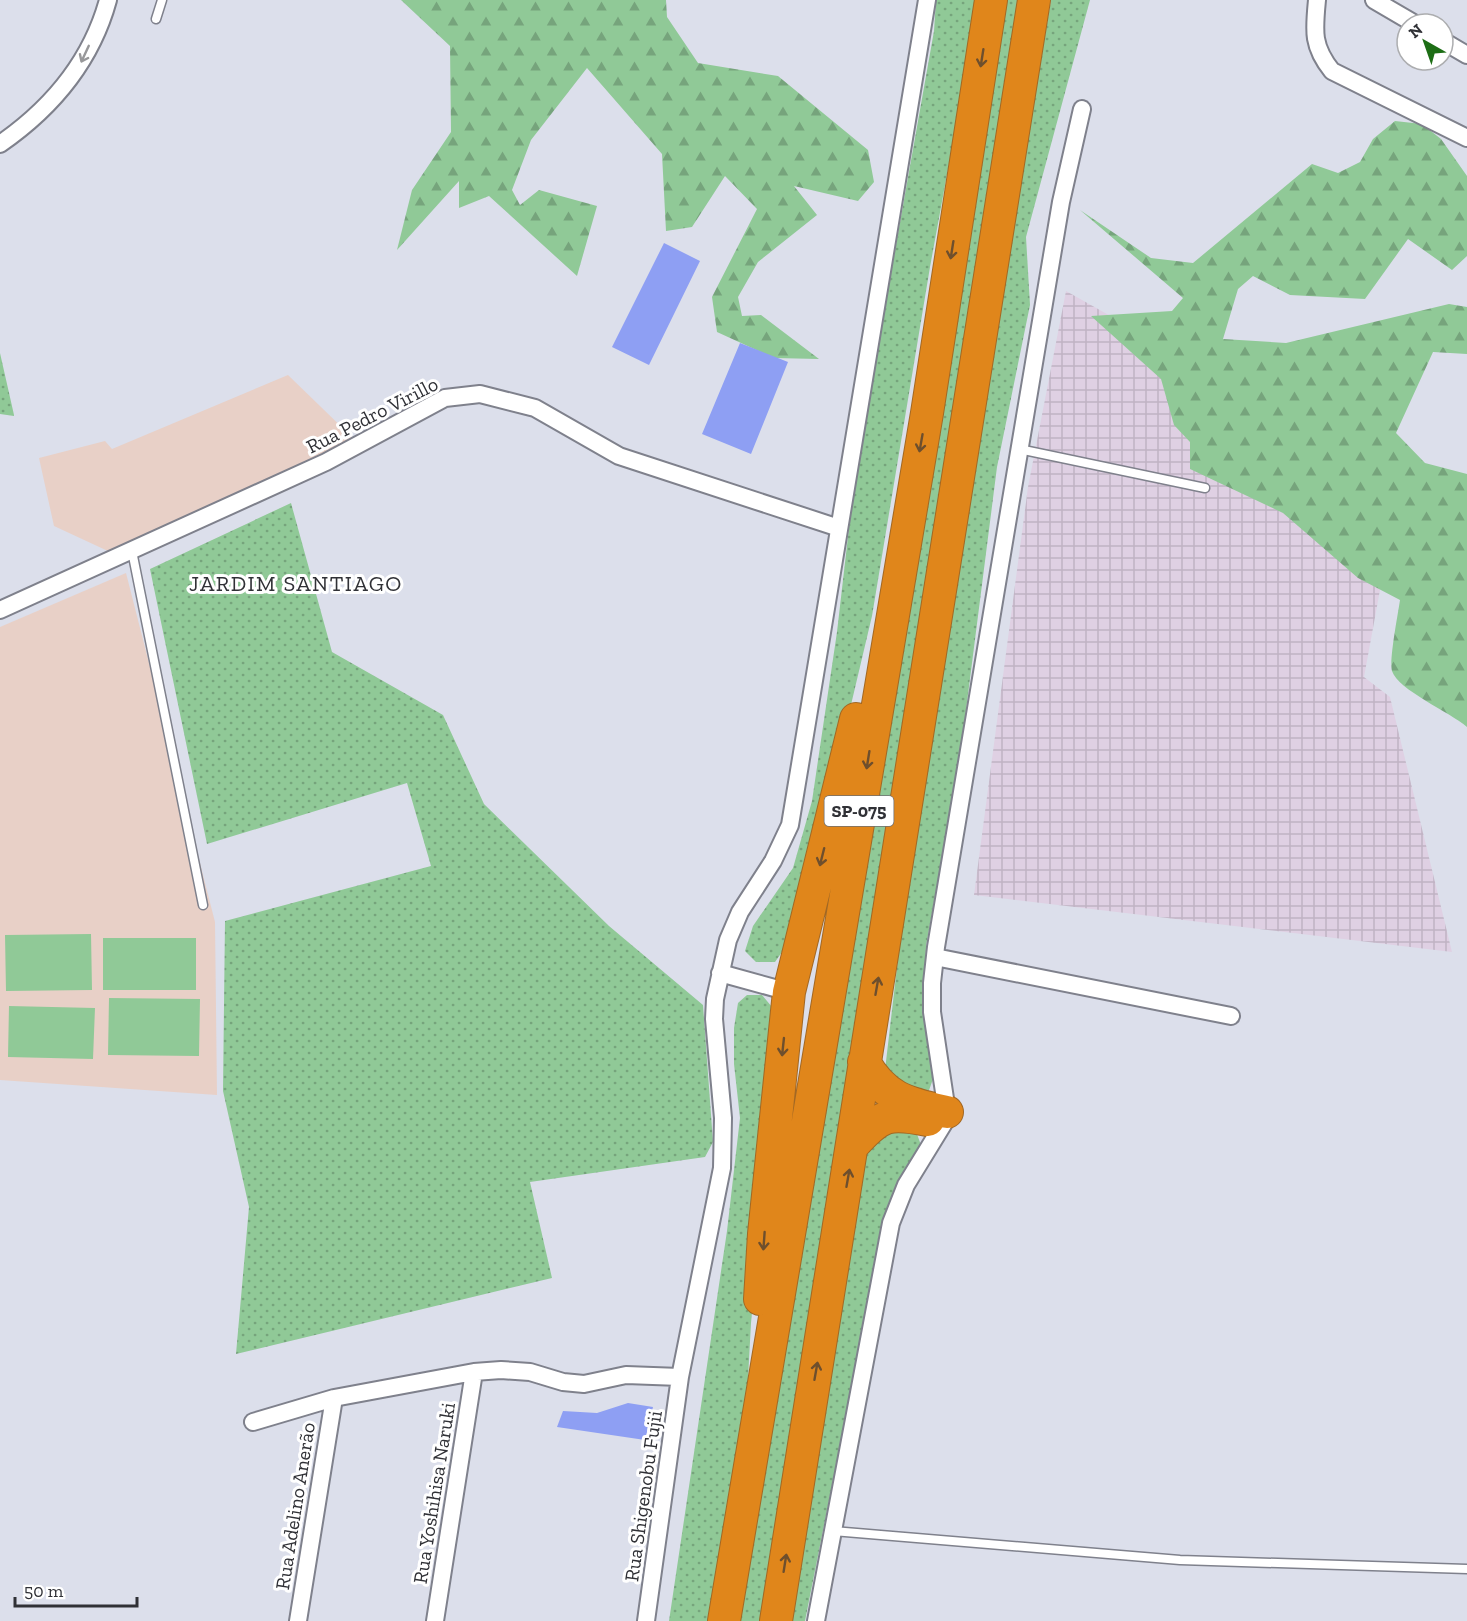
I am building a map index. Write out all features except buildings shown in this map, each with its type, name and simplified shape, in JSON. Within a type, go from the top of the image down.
[{"type":"highway","name":"SP-075","points":[[724,1621],[898,578],[991,0]]},
{"type":"highway","name":"SP-075","points":[[776,1621],[854,1144],[864,1062],[892,899],[965,421],[1034,0]]},
{"type":"highway","points":[[752,1453],[764,1234],[789,992],[867,670],[898,578]]},
{"type":"highway","points":[[864,1062],[875,1082],[892,1095],[945,1118]]},
{"type":"highway","points":[[854,1144],[872,1123],[892,1115],[945,1118]]},
{"type":"street","points":[[0,144],[42,112],[76,73],[103,16],[108,0]]},
{"type":"street","name":"Rua Shigenobu Fujii","points":[[646,1621],[680,1377],[722,1168],[723,1118],[713,1009],[728,940],[740,912],[774,861],[790,825],[927,0]]},
{"type":"street","points":[[1317,0],[1314,34],[1320,56],[1332,71],[1467,138]]},
{"type":"street","points":[[1374,0],[1395,12]]},
{"type":"street","points":[[816,1621],[891,1223],[906,1185],[945,1118],[932,1012],[935,957],[1061,202],[1082,109]]},
{"type":"street","name":"Rua Pedro Virillo","points":[[0,610],[326,462],[445,398],[480,394],[535,408],[619,456],[839,528]]},
{"type":"street","points":[[935,957],[1231,1016]]},
{"type":"street","points":[[720,973],[789,992]]},
{"type":"street","points":[[253,1422],[334,1398],[474,1372],[501,1370],[530,1372],[563,1382],[584,1384],[627,1375],[680,1377]]},
{"type":"street","name":"Rua Yoshihisa Naruki","points":[[435,1621],[474,1372]]},
{"type":"street","name":"Rua Adelino Anerão","points":[[298,1621],[334,1398]]},
{"type":"lane","points":[[156,19],[162,0]]},
{"type":"lane","points":[[1019,449],[1204,488]]},
{"type":"lane","points":[[132,551],[203,905]]},
{"type":"lane","points":[[833,1531],[1180,1560],[1467,1569]]},
{"type":"shaded area","points":[[1066,291],[1114,318],[1389,541],[1364,677],[1390,697],[1452,952],[974,895],[1028,487]]},
{"type":"shaded area","points":[[288,375],[354,439],[110,552],[54,526],[39,458],[105,441],[112,449]]},
{"type":"shaded area","points":[[126,573],[215,922],[217,1095],[0,1080],[0,627]]},
{"type":"green space","points":[[401,0],[666,0],[667,17],[698,63],[778,76],[868,150],[874,182],[858,201],[794,186],[817,215],[758,262],[738,297],[742,316],[761,315],[819,359],[774,358],[717,332],[712,297],[757,209],[725,176],[692,227],[666,231],[662,154],[587,68],[531,140],[512,190],[520,205],[539,190],[597,206],[577,276],[489,196],[459,208],[459,181],[397,250],[412,190],[451,132],[450,46]]},
{"type":"green space","points":[[936,0],[979,0],[930,267],[872,616],[798,929],[775,962],[756,962],[745,951],[753,926],[793,868],[812,801],[837,632],[855,476],[934,31]]},
{"type":"green space","points":[[1002,0],[1021,0],[765,1621],[735,1621]]},
{"type":"green space","points":[[1051,0],[1090,0],[1026,237],[1030,305],[997,467],[960,757],[926,946],[924,1004],[933,1079],[927,1096],[915,1096],[885,1070],[920,771]]},
{"type":"green space","points":[[1395,121],[1422,124],[1441,139],[1467,176],[1467,256],[1452,270],[1408,239],[1365,299],[1290,295],[1253,276],[1238,289],[1223,339],[1286,343],[1449,304],[1467,307],[1467,354],[1433,352],[1396,433],[1425,463],[1467,474],[1467,727],[1404,686],[1392,671],[1400,600],[1358,578],[1283,513],[1190,469],[1190,442],[1174,425],[1161,379],[1091,316],[1172,311],[1183,298],[1080,210],[1151,258],[1193,263],[1312,164],[1338,173],[1360,162],[1373,139]]},
{"type":"green space","points":[[0,353],[14,415],[14,416],[0,414]]},
{"type":"green space","points":[[291,503],[332,652],[443,715],[484,804],[609,926],[703,1005],[713,1142],[705,1157],[530,1182],[552,1278],[236,1354],[249,1207],[223,1091],[225,921],[431,866],[407,783],[207,844],[150,569]]},
{"type":"green space","points":[[91,934],[92,990],[6,991],[5,935]]},
{"type":"green space","points":[[103,938],[196,938],[196,990],[103,990]]},
{"type":"green space","points":[[747,995],[762,995],[772,1007],[777,1051],[751,1323],[743,1471],[714,1621],[669,1621],[727,1231],[740,1118],[734,1064],[734,1028],[738,1003]]},
{"type":"green space","points":[[109,998],[200,999],[199,1056],[108,1055]]},
{"type":"green space","points":[[9,1006],[95,1008],[93,1059],[8,1057]]},
{"type":"green space","points":[[914,1126],[921,1145],[897,1184],[883,1228],[805,1621],[783,1621],[863,1163],[872,1137]]},
{"type":"district","name":"JARDIM SANTIAGO","points":[[296,583]]}]
